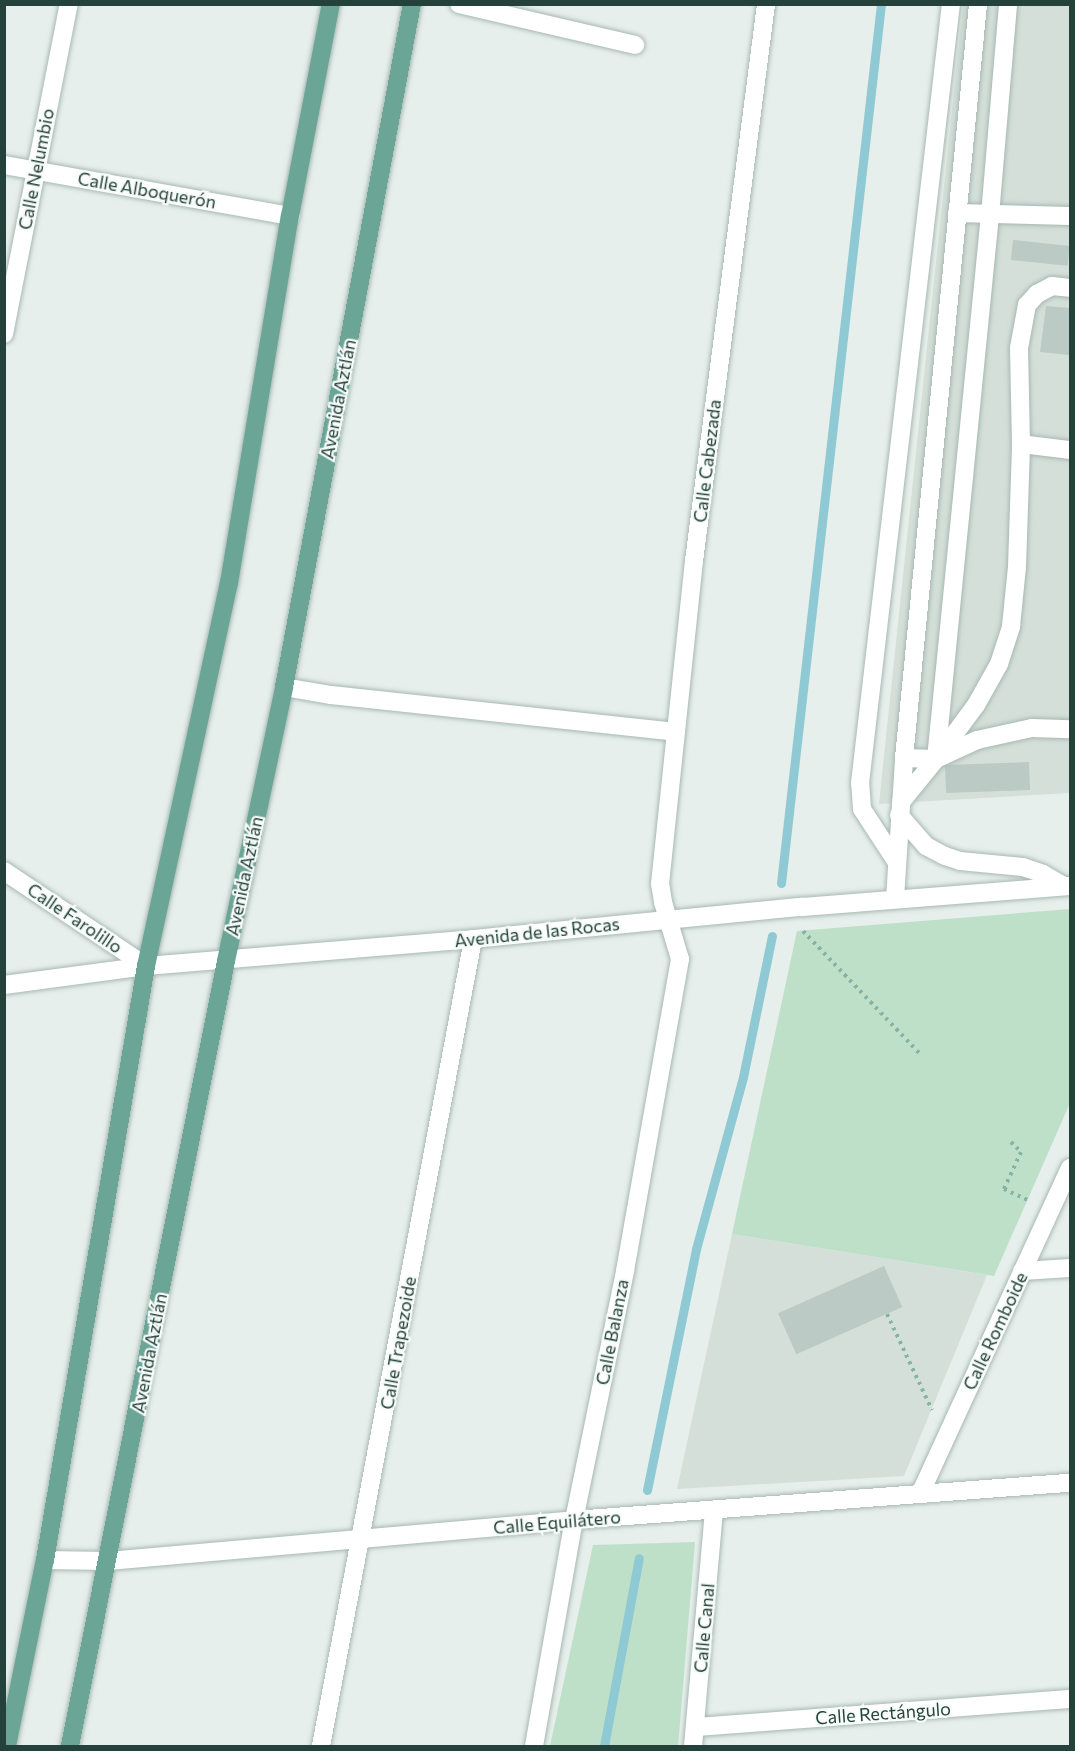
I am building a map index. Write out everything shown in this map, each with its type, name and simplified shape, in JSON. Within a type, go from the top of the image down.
[{"type":"main road","points":[[7,1746],[9,1710],[45,1560],[146,966],[229,584],[290,216],[331,4]]},
{"type":"main road","name":"Avenida Aztlán","points":[[70,1746],[226,960],[284,687],[412,4]]},
{"type":"street","name":"Calle Nelumbio","points":[[4,334],[69,4]]},
{"type":"street","points":[[459,4],[635,45]]},
{"type":"street","name":"Calle Cabezada","points":[[668,919],[660,884],[694,561],[766,4]]},
{"type":"street","points":[[896,861],[862,809],[860,783],[951,4]]},
{"type":"street","points":[[895,899],[904,758],[978,4]]},
{"type":"street","points":[[936,759],[990,215],[1008,4]]},
{"type":"street","name":"Calle Alboquerón","points":[[4,165],[290,216]]},
{"type":"street","points":[[957,213],[1071,216]]},
{"type":"street","points":[[900,809],[976,705],[999,664],[1011,626],[1017,567],[1021,444],[1019,348],[1027,305],[1037,294],[1052,286],[1071,288]]},
{"type":"street","points":[[1021,444],[1071,450]]},
{"type":"street","points":[[934,458],[966,461]]},
{"type":"street","points":[[284,687],[343,697],[676,732]]},
{"type":"street","points":[[904,758],[936,759],[988,738],[1032,728],[1071,729]]},
{"type":"street","points":[[900,809],[926,846],[945,856],[960,861],[1023,867],[1067,886]]},
{"type":"street","name":"Calle Farolillo","points":[[4,871],[146,966]]},
{"type":"street","name":"Avenida de las Rocas","points":[[4,985],[146,966],[473,939],[800,907],[1067,886]]},
{"type":"street","name":"Calle Balanza","points":[[534,1746],[574,1520],[625,1271],[680,959],[668,919]]},
{"type":"street","name":"Calle Trapezoide","points":[[321,1746],[362,1540],[473,939]]},
{"type":"street","name":"Calle Romboide","points":[[920,1494],[1071,1168]]},
{"type":"street","points":[[1022,1271],[1071,1268]]},
{"type":"street","name":"Calle Equilátero","points":[[45,1560],[108,1561],[574,1520],[1071,1483]]},
{"type":"street","name":"Calle Canal","points":[[693,1746],[714,1510]]},
{"type":"street","name":"Calle Rectángulo","points":[[696,1727],[1071,1699]]},
{"type":"path","points":[[800,907],[801,929],[920,1054]]},
{"type":"path","points":[[1011,1142],[1021,1152],[1004,1189],[1051,1211]]},
{"type":"path","points":[[887,1314],[945,1438]]},
{"type":"shaded area","points":[[963,5],[1070,5],[1070,793],[879,804]]},
{"type":"shaded area","points":[[732,1234],[987,1275],[904,1476],[677,1489]]},
{"type":"green space","points":[[1070,909],[1070,1103],[994,1276],[732,1234],[797,931]]},
{"type":"green space","points":[[695,1542],[678,1746],[550,1746],[593,1545]]},
{"type":"building","points":[[1013,240],[1070,246],[1068,266],[1011,260]]},
{"type":"building","points":[[1046,306],[1070,308],[1070,355],[1040,352]]},
{"type":"building","points":[[1029,762],[1030,790],[946,793],[945,765]]},
{"type":"building","points":[[884,1266],[902,1307],[796,1354],[778,1313]]},
{"type":"waterway","points":[[781,883],[881,4]]},
{"type":"waterway","points":[[647,1490],[696,1249],[743,1077],[772,936]]},
{"type":"waterway","points":[[604,1746],[639,1558]]}]
